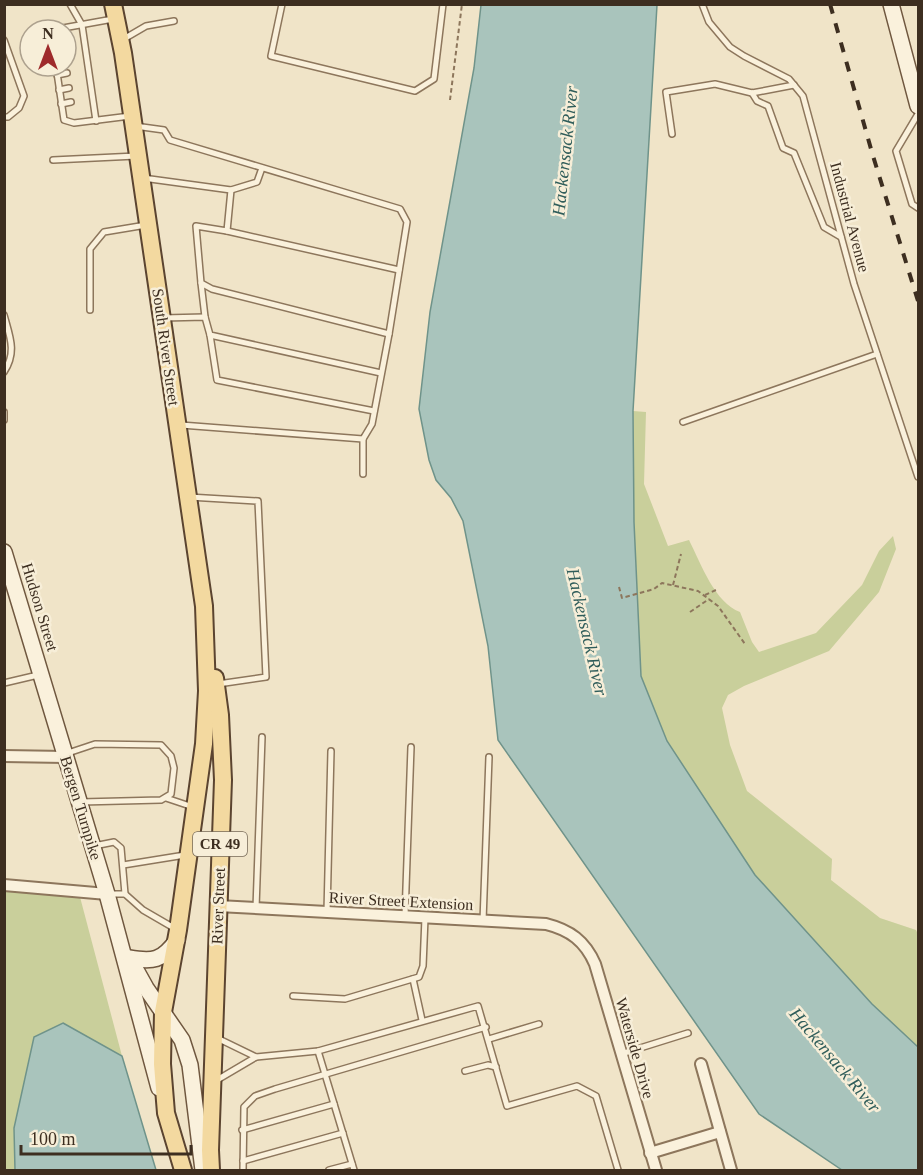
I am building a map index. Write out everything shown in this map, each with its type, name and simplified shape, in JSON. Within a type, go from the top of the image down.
[{"type":"main road","points":[[894,7],[918,106]]},
{"type":"main road","name":"South River Street","points":[[115,11],[204,606],[211,688]]},
{"type":"main road","name":"Hudson Street","points":[[4,552],[42,674]]},
{"type":"main road","name":"Bergen Turnpike","points":[[42,674],[107,894],[183,1170]]},
{"type":"main road","name":"River Street","points":[[166,1113],[162,1064],[163,1012],[190,855],[211,688]]},
{"type":"main road","name":"River Street","points":[[211,688],[220,715],[223,780],[211,1170]]},
{"type":"main road","points":[[129,958],[157,959],[169,951],[177,935]]},
{"type":"main road","name":"Bergen Turnpike","points":[[120,943],[182,1040],[190,1065],[203,1170]]},
{"type":"street","points":[[4,756],[65,756]]},
{"type":"street","points":[[4,885],[107,894]]},
{"type":"street","name":"River Street Extension","points":[[218,906],[546,924],[560,927],[579,939]]},
{"type":"street","name":"Waterside Drive","points":[[579,939],[590,952],[595,964],[656,1170]]},
{"type":"street","points":[[701,1064],[731,1170]]},
{"type":"street","points":[[650,1153],[720,1132]]},
{"type":"lane","points":[[70,4],[82,25],[96,121]]},
{"type":"lane","points":[[282,4],[271,56],[415,91],[434,78],[443,4]]},
{"type":"lane","points":[[702,4],[709,21],[730,47],[794,85]]},
{"type":"lane","points":[[78,26],[115,11]]},
{"type":"lane","points":[[120,41],[146,26],[174,21]]},
{"type":"lane","points":[[4,40],[24,96],[19,108],[8,117],[4,117]]},
{"type":"lane","points":[[78,44],[84,43]]},
{"type":"lane","points":[[79,58],[86,57]]},
{"type":"lane","points":[[81,71],[88,70]]},
{"type":"lane","points":[[57,78],[64,120],[74,123],[133,121],[164,130],[170,140],[400,209],[407,222],[372,424],[363,439],[363,474]]},
{"type":"lane","points":[[672,134],[666,92],[715,84],[752,93],[794,85]]},
{"type":"lane","points":[[83,86],[91,85]]},
{"type":"lane","name":"Industrial Avenue","points":[[794,85],[803,96],[841,237],[918,477]]},
{"type":"lane","points":[[59,90],[69,88]]},
{"type":"lane","points":[[752,93],[757,101],[768,106],[783,148],[794,153],[824,227],[841,237]]},
{"type":"lane","points":[[85,100],[93,99]]},
{"type":"lane","points":[[61,104],[71,102]]},
{"type":"lane","points":[[918,114],[896,151],[912,204],[918,208]]},
{"type":"lane","points":[[53,160],[138,156]]},
{"type":"lane","points":[[141,177],[231,190],[257,182],[262,168]]},
{"type":"lane","points":[[226,231],[231,190]]},
{"type":"lane","points":[[90,310],[90,249],[104,232],[148,225]]},
{"type":"lane","points":[[374,411],[217,380],[205,317],[196,226],[399,270]]},
{"type":"lane","points":[[201,283],[212,289],[389,334]]},
{"type":"lane","points":[[4,315],[13,348],[4,372]]},
{"type":"lane","points":[[162,318],[205,317]]},
{"type":"lane","points":[[210,335],[381,373]]},
{"type":"lane","points":[[683,422],[877,354]]},
{"type":"lane","points":[[4,412],[4,420]]},
{"type":"lane","points":[[177,424],[363,439]]},
{"type":"lane","points":[[188,497],[258,501],[266,677],[211,688]]},
{"type":"lane","points":[[4,683],[42,674]]},
{"type":"lane","points":[[255,908],[262,737]]},
{"type":"lane","points":[[65,756],[95,744],[162,745],[171,756],[174,768],[171,794],[166,798],[79,802]]},
{"type":"lane","points":[[405,916],[411,747]]},
{"type":"lane","points":[[327,912],[331,751]]},
{"type":"lane","points":[[483,921],[489,758]]},
{"type":"lane","points":[[166,798],[196,808]]},
{"type":"lane","points":[[92,846],[114,842],[121,848],[125,894]]},
{"type":"lane","points":[[123,865],[190,855]]},
{"type":"lane","points":[[107,894],[125,894],[177,935]]},
{"type":"lane","points":[[293,996],[345,999],[419,977],[423,966],[425,918]]},
{"type":"lane","points":[[413,980],[422,1020]]},
{"type":"lane","points":[[213,1082],[256,1057],[318,1051],[478,1005],[507,1106],[577,1086],[596,1096],[618,1170]]},
{"type":"lane","points":[[489,1039],[539,1024]]},
{"type":"lane","points":[[243,1170],[244,1107],[255,1096],[486,1027]]},
{"type":"lane","points":[[621,1054],[688,1034]]},
{"type":"lane","points":[[214,1036],[256,1057]]},
{"type":"lane","points":[[318,1051],[354,1170]]},
{"type":"lane","points":[[465,1071],[488,1065],[496,1067]]},
{"type":"lane","points":[[242,1130],[334,1104]]},
{"type":"lane","points":[[243,1161],[343,1134]]},
{"type":"lane","points":[[328,1170],[352,1164]]},
{"type":"path","points":[[450,100],[462,4]]},
{"type":"path","points":[[673,585],[681,554]]},
{"type":"path","points":[[619,587],[622,598],[654,589],[662,583],[698,591],[718,606],[745,644]]},
{"type":"path","points":[[704,596],[716,590]]},
{"type":"path","points":[[690,612],[709,599]]},
{"type":"green space","points":[[633,411],[646,412],[644,484],[668,546],[689,540],[716,592],[731,607],[740,612],[752,642],[759,652],[816,633],[862,585],[879,551],[893,536],[896,549],[879,592],[829,651],[744,686],[728,695],[722,708],[730,745],[747,791],[832,859],[831,880],[880,918],[916,930],[918,934],[918,1047],[872,1004],[755,875],[667,741],[641,676],[634,522]]},
{"type":"green space","points":[[4,890],[80,897],[122,1056],[63,1024],[14,1128],[15,1170],[4,1170]]},
{"type":"water","name":"Hackensack River","points":[[481,5],[657,5],[633,411],[634,522],[641,676],[667,741],[755,875],[872,1004],[918,1047],[918,1170],[842,1170],[759,1114],[498,740],[488,646],[463,521],[451,498],[436,480],[429,460],[419,409],[430,312],[474,68]]},
{"type":"water","points":[[63,1023],[122,1056],[156,1170],[15,1170],[14,1128],[34,1037]]},
{"type":"railway","points":[[830,4],[873,156],[918,301]]}]
